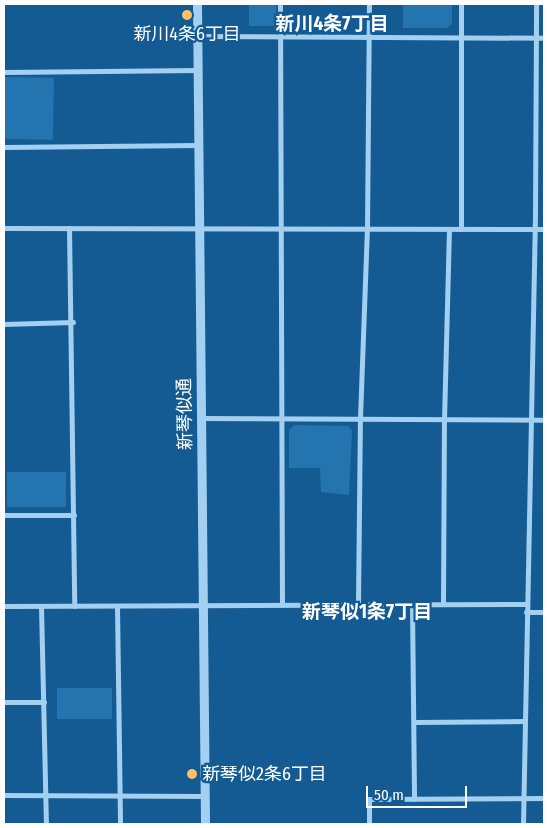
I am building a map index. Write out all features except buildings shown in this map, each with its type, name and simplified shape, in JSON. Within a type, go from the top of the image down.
[{"type":"street","name":"新琴似通","points":[[197,4],[205,824]]},
{"type":"street","points":[[280,4],[282,604]]},
{"type":"street","points":[[358,604],[360,418],[367,230],[368,4]]},
{"type":"street","points":[[461,4],[461,229]]},
{"type":"street","points":[[523,824],[534,229],[536,4]]},
{"type":"street","points":[[198,36],[368,39],[544,38]]},
{"type":"street","points":[[4,72],[198,70]]},
{"type":"street","points":[[4,147],[198,146]]},
{"type":"street","points":[[4,228],[544,229]]},
{"type":"street","points":[[69,228],[73,322],[74,606]]},
{"type":"street","points":[[443,604],[444,420],[449,229]]},
{"type":"street","points":[[4,324],[73,322]]},
{"type":"street","points":[[201,418],[544,420]]},
{"type":"street","points":[[4,515],[74,515]]},
{"type":"street","points":[[412,604],[414,799]]},
{"type":"street","points":[[4,606],[526,604]]},
{"type":"street","points":[[41,606],[46,824]]},
{"type":"street","points":[[117,606],[120,824]]},
{"type":"street","points":[[526,612],[544,612]]},
{"type":"street","points":[[4,702],[44,702]]},
{"type":"street","points":[[414,722],[524,721]]},
{"type":"street","points":[[4,795],[119,794],[204,796]]},
{"type":"street","points":[[369,824],[369,799],[544,798]]},
{"type":"shaded area","points":[[249,4],[276,4],[276,26],[249,26]]},
{"type":"shaded area","points":[[403,4],[452,4],[452,24],[447,28],[403,28]]},
{"type":"shaded area","points":[[4,77],[54,78],[53,140],[4,139]]},
{"type":"shaded area","points":[[294,425],[348,426],[352,431],[349,495],[321,492],[320,468],[289,468],[289,430]]},
{"type":"shaded area","points":[[7,472],[66,472],[66,507],[7,507]]},
{"type":"shaded area","points":[[57,688],[112,688],[112,719],[57,719]]},
{"type":"place","name":"新川4条6丁目","points":[[187,15]]},
{"type":"place","name":"新琴似2条6丁目","points":[[192,774]]},
{"type":"district","name":"新川4条7丁目","points":[[332,24]]},
{"type":"district","name":"新琴似1条7丁目","points":[[367,612]]}]
